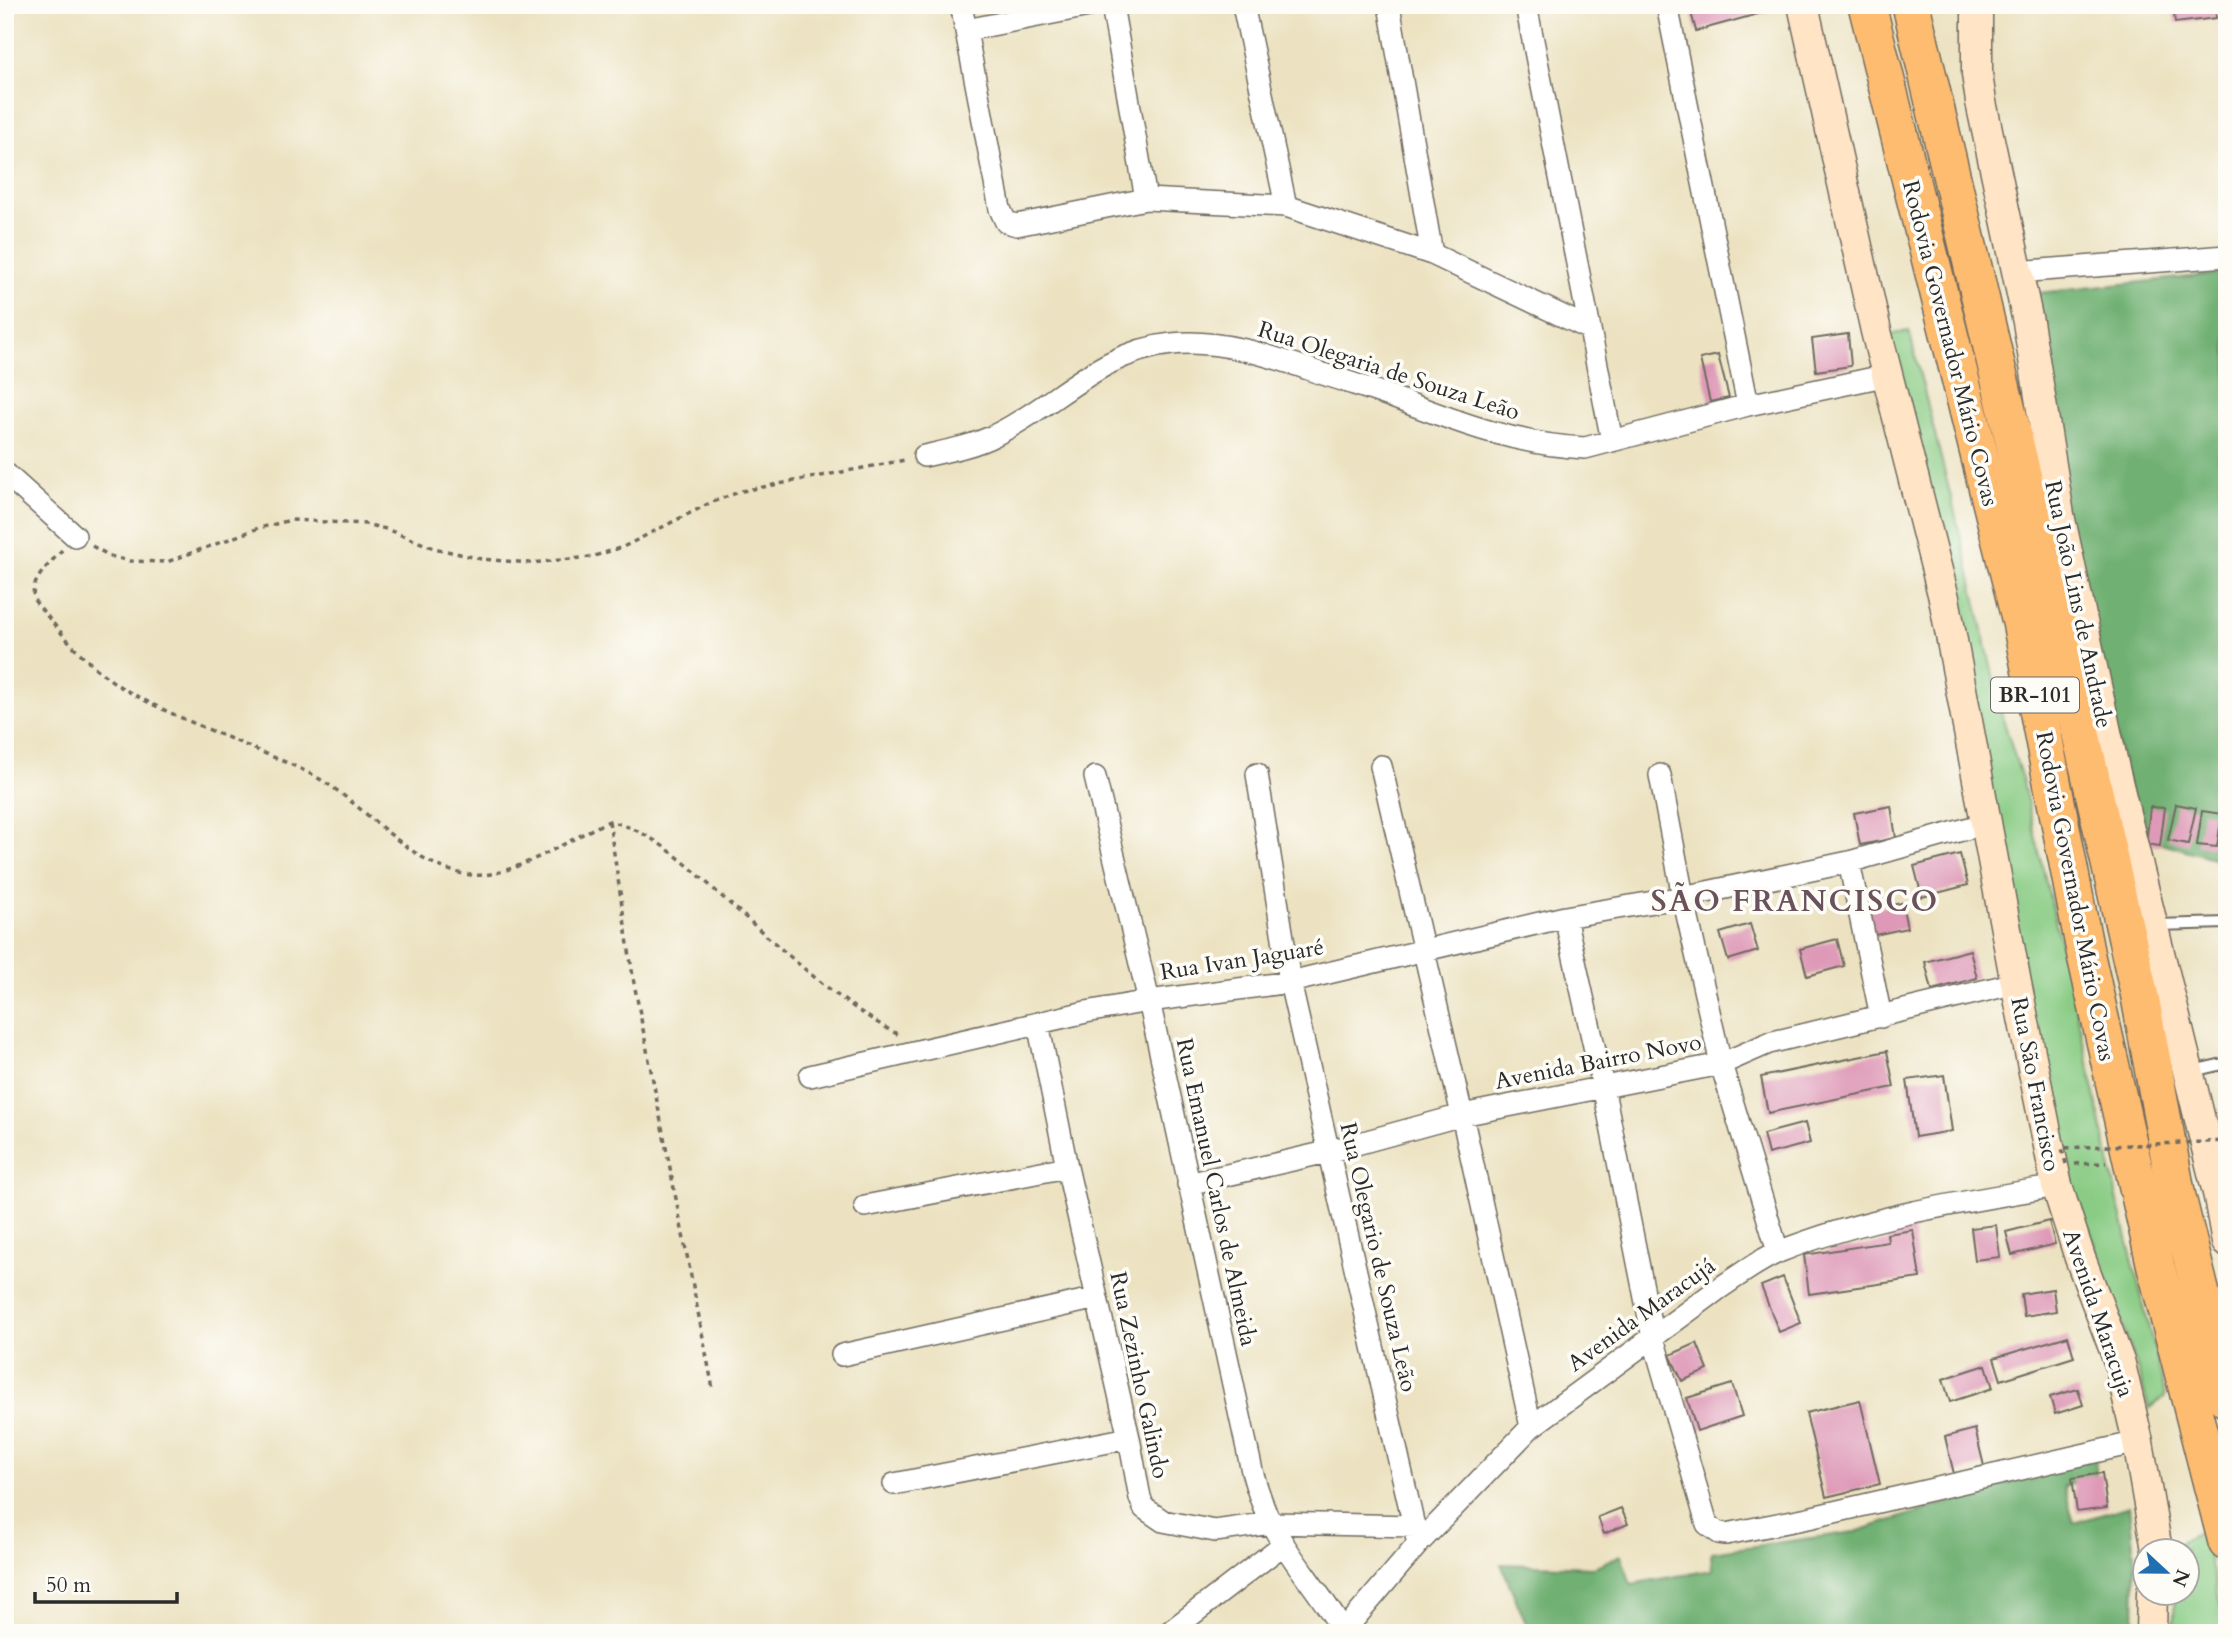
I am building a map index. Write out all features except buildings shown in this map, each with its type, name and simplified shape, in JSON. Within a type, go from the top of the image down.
[{"type":"highway","name":"Rodovia Governador Mário Covas","points":[[1867,5],[2021,622],[2086,956],[2132,1162],[2156,1267],[2227,1542]]},
{"type":"highway","name":"Rodovia Governador Mário Covas","points":[[1911,5],[2035,529],[2140,998],[2177,1197],[2227,1399]]},
{"type":"street","points":[[961,5],[1000,209],[1006,222],[1017,225],[1146,199],[1286,206],[1432,254],[1590,329]]},
{"type":"street","points":[[966,30],[1094,5]]},
{"type":"street","points":[[1112,5],[1146,199]]},
{"type":"street","points":[[1243,5],[1286,206]]},
{"type":"street","points":[[1389,5],[1432,254]]},
{"type":"street","points":[[1526,5],[1612,441]]},
{"type":"street","points":[[1667,5],[1748,405]]},
{"type":"street","name":"Rua São Francisco","points":[[1803,5],[1888,375],[1944,598],[2016,983],[2061,1175]]},
{"type":"street","name":"Rua João Lins de Andrade","points":[[1977,5],[1977,74],[1980,93],[2040,388],[2059,515],[2114,769],[2188,1072],[2223,1197],[2227,1242]]},
{"type":"street","points":[[2016,272],[2227,256]]},
{"type":"street","name":"Rua Olegaria de Souza Leão","points":[[924,456],[993,436],[1040,409],[1108,362],[1134,352],[1172,344],[1220,346],[1271,356],[1476,428],[1539,444],[1585,448],[1748,405],[1888,375]]},
{"type":"street","points":[[5,473],[75,536]]},
{"type":"street","points":[[1381,766],[1531,1427]]},
{"type":"street","name":"Rua Olegario de Souza Leão","points":[[1257,774],[1290,982],[1416,1535]]},
{"type":"street","points":[[1660,775],[1721,1064],[1778,1252]]},
{"type":"street","name":"Rua Emanuel Carlos de Almeida","points":[[1095,777],[1149,1000],[1252,1471],[1271,1523],[1326,1602],[1343,1632]]},
{"type":"street","name":"Rua Ivan Jaguaré","points":[[810,1076],[1149,1000],[1290,982],[1565,917],[1684,897],[1849,862],[1987,823]]},
{"type":"street","points":[[1849,862],[1881,1017]]},
{"type":"street","points":[[1565,917],[1603,1086],[1653,1338],[1707,1524],[1719,1533],[1726,1534],[1808,1518],[2138,1442]]},
{"type":"street","name":"Avenida Bairro Novo","points":[[1188,1184],[1327,1152],[1462,1115],[1721,1064],[1769,1043],[2016,983]]},
{"type":"street","name":"Rua Zezinho Galindo","points":[[1038,1023],[1067,1167],[1144,1508],[1163,1521],[1215,1531],[1271,1523],[1416,1535]]},
{"type":"street","points":[[865,1206],[1067,1167]]},
{"type":"street","name":"Avenida Maracujá","points":[[1343,1632],[1416,1535],[1531,1427],[1717,1290],[1778,1252],[1884,1218],[2061,1175]]},
{"type":"street","name":"Avenida Maracuja","points":[[2061,1175],[2080,1258],[2119,1364],[2138,1442],[2155,1536]]},
{"type":"street","points":[[842,1355],[1097,1298]]},
{"type":"street","points":[[894,1484],[1129,1438]]},
{"type":"street","points":[[1168,1633],[1284,1544]]},
{"type":"street","points":[[2151,1633],[2152,1606]]},
{"type":"lane","points":[[2152,925],[2227,923]]},
{"type":"lane","points":[[2188,1072],[2227,1063]]},
{"type":"path","points":[[924,456],[742,491],[702,506],[623,547],[591,557],[530,563],[481,559],[433,548],[366,524],[291,520],[260,528],[167,562],[143,562],[110,556],[75,536],[33,584],[32,592],[34,600],[75,650],[124,688],[181,717],[328,783],[385,832],[436,864],[466,874],[494,873],[517,866],[609,821],[641,832],[667,849],[788,954],[874,1021],[898,1034],[926,1044],[942,1045]]},
{"type":"path","points":[[609,821],[634,983],[713,1389]]},
{"type":"path","points":[[2132,1162],[2061,1175],[2062,1148],[2227,1141]]},
{"type":"green space","points":[[2227,273],[2227,862],[2140,837],[2055,478],[2029,294]]},
{"type":"green space","points":[[1909,331],[1968,565],[2003,719],[2022,779],[2116,1193],[2162,1381],[2165,1397],[2149,1409],[2073,1184],[2023,993],[1881,336]]},
{"type":"green space","points":[[2095,1456],[2095,1478],[2064,1486],[2074,1523],[2129,1506],[2132,1536],[2130,1606],[2134,1606],[2134,1633],[1530,1633],[1501,1564],[1594,1567],[1621,1555],[1631,1584],[1712,1570],[1711,1552],[1855,1532]]},
{"type":"green space","points":[[2203,1530],[2227,1633],[2173,1633],[2174,1606],[2200,1606],[2200,1536],[2191,1536]]},
{"type":"district","name":"SÃO FRANCISCO","points":[[1795,901]]}]
